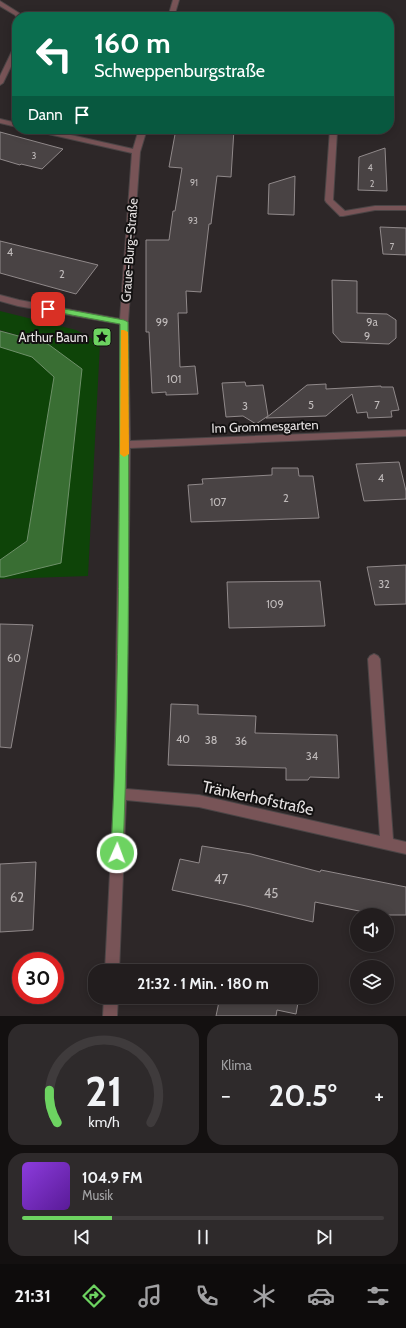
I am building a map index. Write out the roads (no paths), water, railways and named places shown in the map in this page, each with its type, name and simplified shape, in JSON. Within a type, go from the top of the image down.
[{"type":"street","points":[[172,12],[176,0]]},
{"type":"street","points":[[0,3],[14,12]]},
{"type":"street","points":[[0,83],[12,58]]},
{"type":"street","points":[[0,121],[12,124]]},
{"type":"street","points":[[57,134],[136,152]]},
{"type":"street","name":"Graue-Burg-Straße","points":[[112,964],[120,794],[125,445],[124,322],[136,152],[141,134]]},
{"type":"street","points":[[333,134],[329,200],[343,214],[375,208],[406,208]]},
{"type":"street","points":[[0,298],[18,303],[124,322]]},
{"type":"street","name":"Im Grommesgarten","points":[[125,445],[406,433]]},
{"type":"street","points":[[374,659],[387,844]]},
{"type":"street","name":"Tränkerhofstraße","points":[[120,794],[199,801],[406,848]]},
{"type":"street","points":[[110,1016],[111,1004]]},
{"type":"place","name":"Arthur Baum","points":[[102,337]]}]
